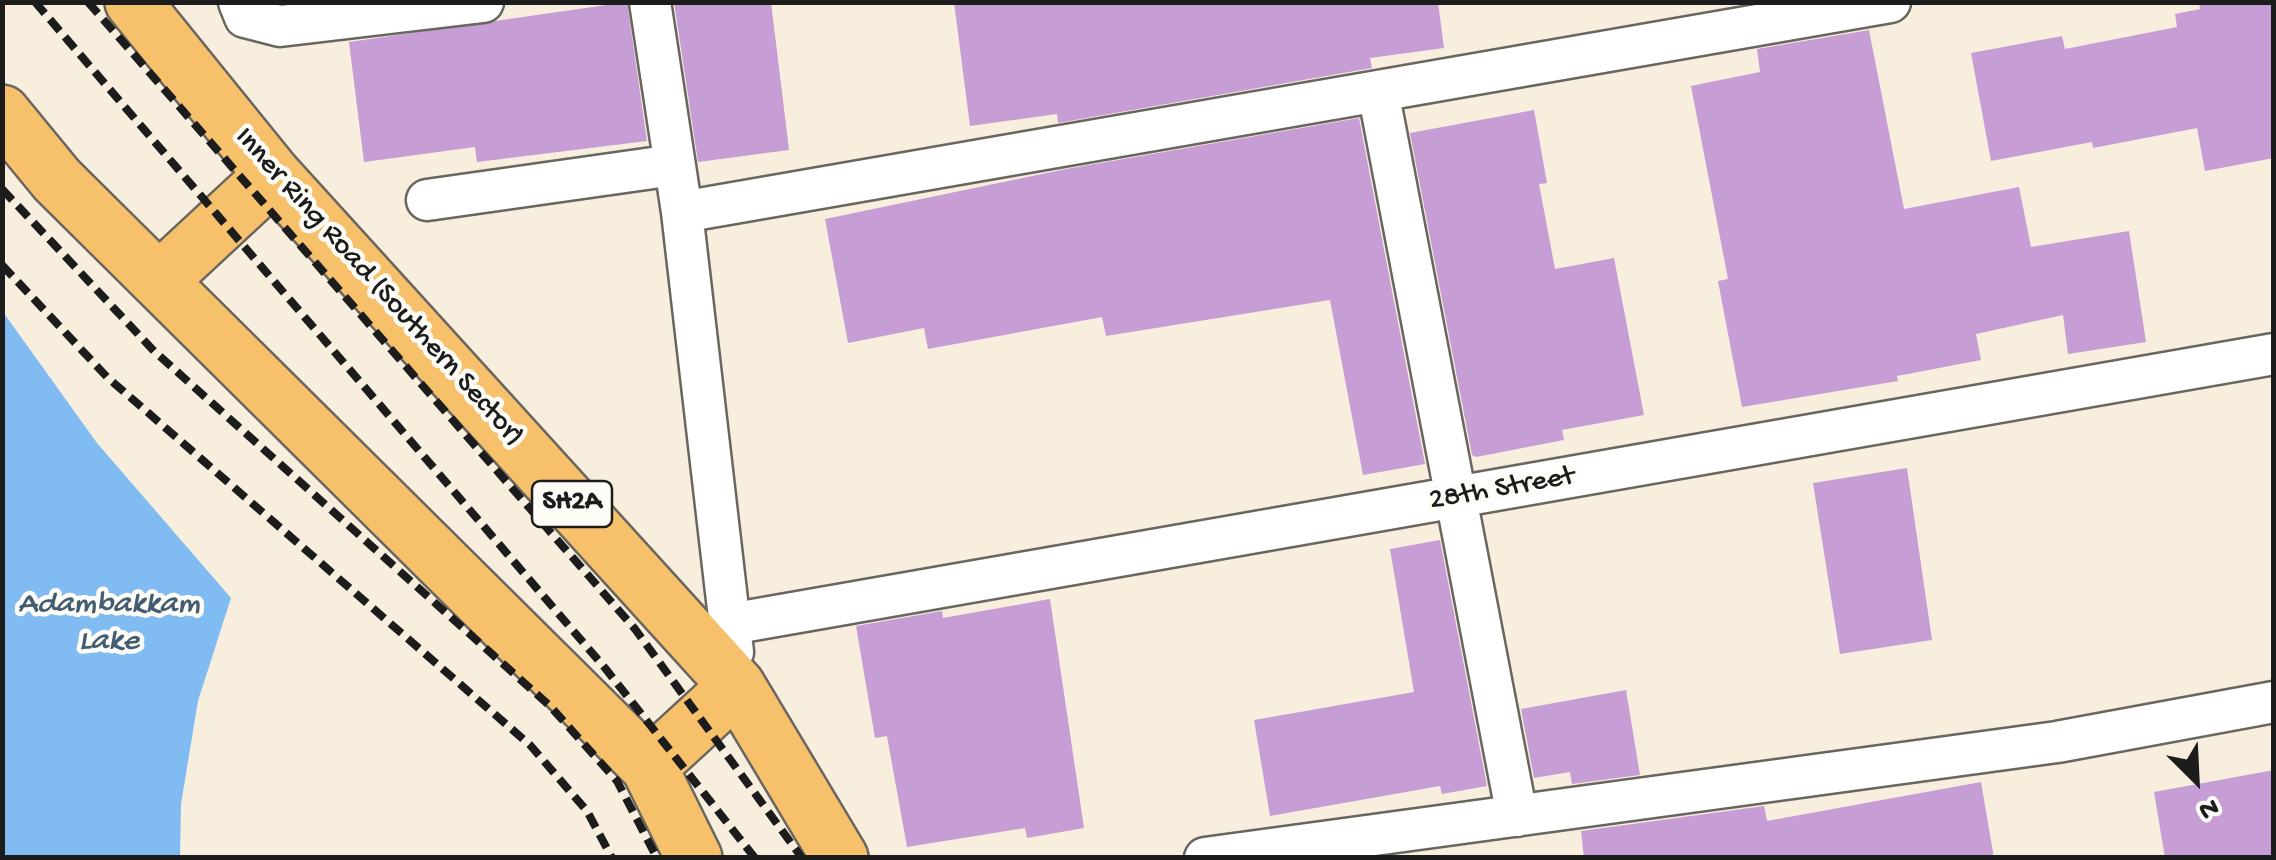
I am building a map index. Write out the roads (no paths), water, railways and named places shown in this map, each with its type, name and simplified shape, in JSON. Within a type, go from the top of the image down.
[{"type":"main road","name":"Inner Ring Road (Southern Sector)","points":[[133,2],[273,175],[736,686],[840,858]]},
{"type":"main road","points":[[2,112],[56,180],[649,768],[694,858]]},
{"type":"main road","points":[[160,280],[273,175]]},
{"type":"main road","points":[[649,768],[736,686]]},
{"type":"street","points":[[239,2],[245,17],[280,26],[483,2]]},
{"type":"street","points":[[650,2],[682,212],[736,686]]},
{"type":"street","points":[[682,212],[1890,2]]},
{"type":"street","points":[[1378,92],[1518,816]]},
{"type":"street","points":[[427,200],[674,164]]},
{"type":"street","name":"28th Street","points":[[730,624],[2274,354]]},
{"type":"street","points":[[1205,858],[2057,742],[2274,702]]},
{"type":"water","name":"Adambakkam Lake","points":[[3,312],[97,443],[231,598],[198,701],[181,804],[180,857],[3,857]]},
{"type":"railway","points":[[35,2],[605,668],[755,858]]},
{"type":"railway","points":[[88,2],[635,629],[802,858]]},
{"type":"railway","points":[[2,189],[154,351],[550,706],[617,781],[657,858]]},
{"type":"railway","points":[[2,265],[107,377],[530,745],[587,811],[612,858]]}]
